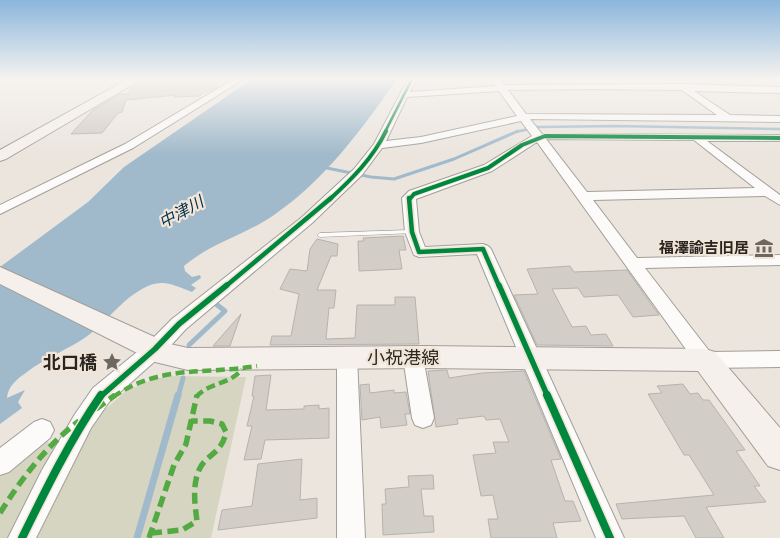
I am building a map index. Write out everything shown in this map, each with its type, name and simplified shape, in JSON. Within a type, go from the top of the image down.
[{"type":"main road","points":[[0,156],[92,104]]},
{"type":"main road","name":"小祝港線","points":[[0,275],[151,348],[177,357],[202,360],[347,357],[705,360]]},
{"type":"main road","points":[[705,360],[780,454]]},
{"type":"street","points":[[0,210],[129,146],[198,104]]},
{"type":"street","points":[[22,538],[51,479],[93,404],[151,348],[340,190],[358,172],[379,145],[399,104]]},
{"type":"street","points":[[514,104],[705,360],[780,359]]},
{"type":"street","points":[[707,104],[752,137]]},
{"type":"street","points":[[379,145],[420,140],[524,116],[568,115],[780,119]]},
{"type":"street","points":[[610,538],[483,249],[419,252],[412,232],[408,201],[411,196],[479,172],[508,156],[525,143],[539,137],[551,135],[780,138]]},
{"type":"street","points":[[696,137],[770,189],[780,201]]},
{"type":"street","points":[[583,196],[770,189]]},
{"type":"street","points":[[631,263],[780,260]]},
{"type":"street","points":[[347,357],[352,538]]},
{"type":"street","points":[[413,357],[423,418]]},
{"type":"street","points":[[0,463],[42,430]]},
{"type":"lane","points":[[320,235],[412,232]]},
{"type":"green space","points":[[168,376],[246,377],[211,538],[31,538],[90,423],[125,392],[149,381]]},
{"type":"green space","points":[[38,435],[55,447],[10,538],[0,538],[0,466]]},
{"type":"water","name":"中津川","points":[[215,104],[379,104],[342,153],[293,201],[263,222],[205,251],[184,266],[185,271],[192,277],[200,275],[201,278],[191,285],[196,288],[192,292],[160,283],[148,286],[131,296],[86,337],[41,362],[17,380],[11,386],[7,398],[25,390],[18,402],[22,408],[0,424],[0,267],[88,202],[124,167]]},
{"type":"building","points":[[103,104],[125,104],[122,112],[118,113],[102,133],[71,134],[92,111]]},
{"type":"building","points":[[403,236],[406,250],[399,250],[402,269],[359,271],[358,241],[364,241],[363,238]]},
{"type":"building","points":[[317,239],[338,244],[337,256],[331,256],[317,290],[336,290],[334,308],[329,308],[326,339],[355,338],[357,305],[395,305],[395,297],[415,297],[419,344],[270,345],[272,336],[291,336],[299,294],[280,289],[290,269],[307,271],[310,249]]},
{"type":"building","points":[[570,266],[574,272],[627,270],[659,315],[633,317],[618,295],[584,297],[578,288],[552,289],[572,327],[586,326],[591,335],[606,334],[613,346],[537,345],[514,295],[538,294],[527,269]]},
{"type":"building","points":[[241,314],[230,346],[213,346]]},
{"type":"building","points":[[447,370],[449,378],[482,373],[524,371],[561,459],[551,460],[565,501],[573,501],[581,521],[553,523],[557,538],[491,538],[488,519],[498,519],[493,495],[481,496],[473,455],[496,453],[493,442],[509,442],[500,419],[486,420],[484,416],[457,419],[458,424],[436,427],[428,371]]},
{"type":"building","points":[[271,375],[266,410],[304,409],[304,406],[319,405],[319,409],[329,408],[329,438],[265,440],[261,459],[244,460],[252,426],[247,426],[254,396],[252,396],[255,376]]},
{"type":"building","points":[[369,384],[370,393],[394,390],[394,393],[406,392],[410,414],[405,414],[407,425],[381,428],[380,417],[362,420],[360,385]]},
{"type":"building","points":[[683,384],[690,394],[698,393],[703,400],[709,400],[745,450],[736,451],[760,486],[754,486],[766,502],[706,507],[724,538],[696,538],[684,516],[622,519],[616,504],[714,495],[689,455],[684,455],[648,394],[662,393],[657,386]]},
{"type":"building","points":[[302,459],[300,500],[317,498],[317,518],[218,530],[222,510],[252,506],[258,464]]},
{"type":"building","points":[[433,475],[434,489],[421,489],[424,516],[433,516],[434,532],[383,535],[382,504],[386,504],[385,489],[409,487],[408,476]]},
{"type":"waterway","points":[[516,132],[537,127],[617,126],[780,129]]},
{"type":"waterway","points":[[322,167],[371,177],[394,179],[454,159],[518,131]]},
{"type":"waterway","points":[[189,345],[225,311],[216,304]]},
{"type":"waterway","points":[[178,397],[183,378]]},
{"type":"waterway","points":[[137,538],[178,395]]},
{"type":"marked path","points":[[96,409],[128,387],[149,378],[189,371],[230,370],[257,366]]},
{"type":"marked path","points":[[149,538],[174,465],[186,444],[196,396],[207,387],[232,379],[242,369]]},
{"type":"marked path","points":[[0,513],[17,487],[45,451],[79,421]]},
{"type":"marked path","points":[[151,533],[182,530],[197,521],[194,500],[199,469],[222,444],[226,432],[222,424],[210,421],[191,421]]},
{"type":"cycle path","points":[[22,538],[51,479],[83,421],[101,395],[155,349],[179,324],[307,220],[340,190],[358,172],[379,145],[399,104]]},
{"type":"cycle path","points":[[610,538],[483,249],[419,252],[412,232],[409,198],[414,194],[488,168],[522,145],[545,136],[780,138]]},
{"type":"place","name":"福澤諭吉旧居","points":[[764,248]]},
{"type":"place","name":"北口橋","points":[[112,362]]}]
